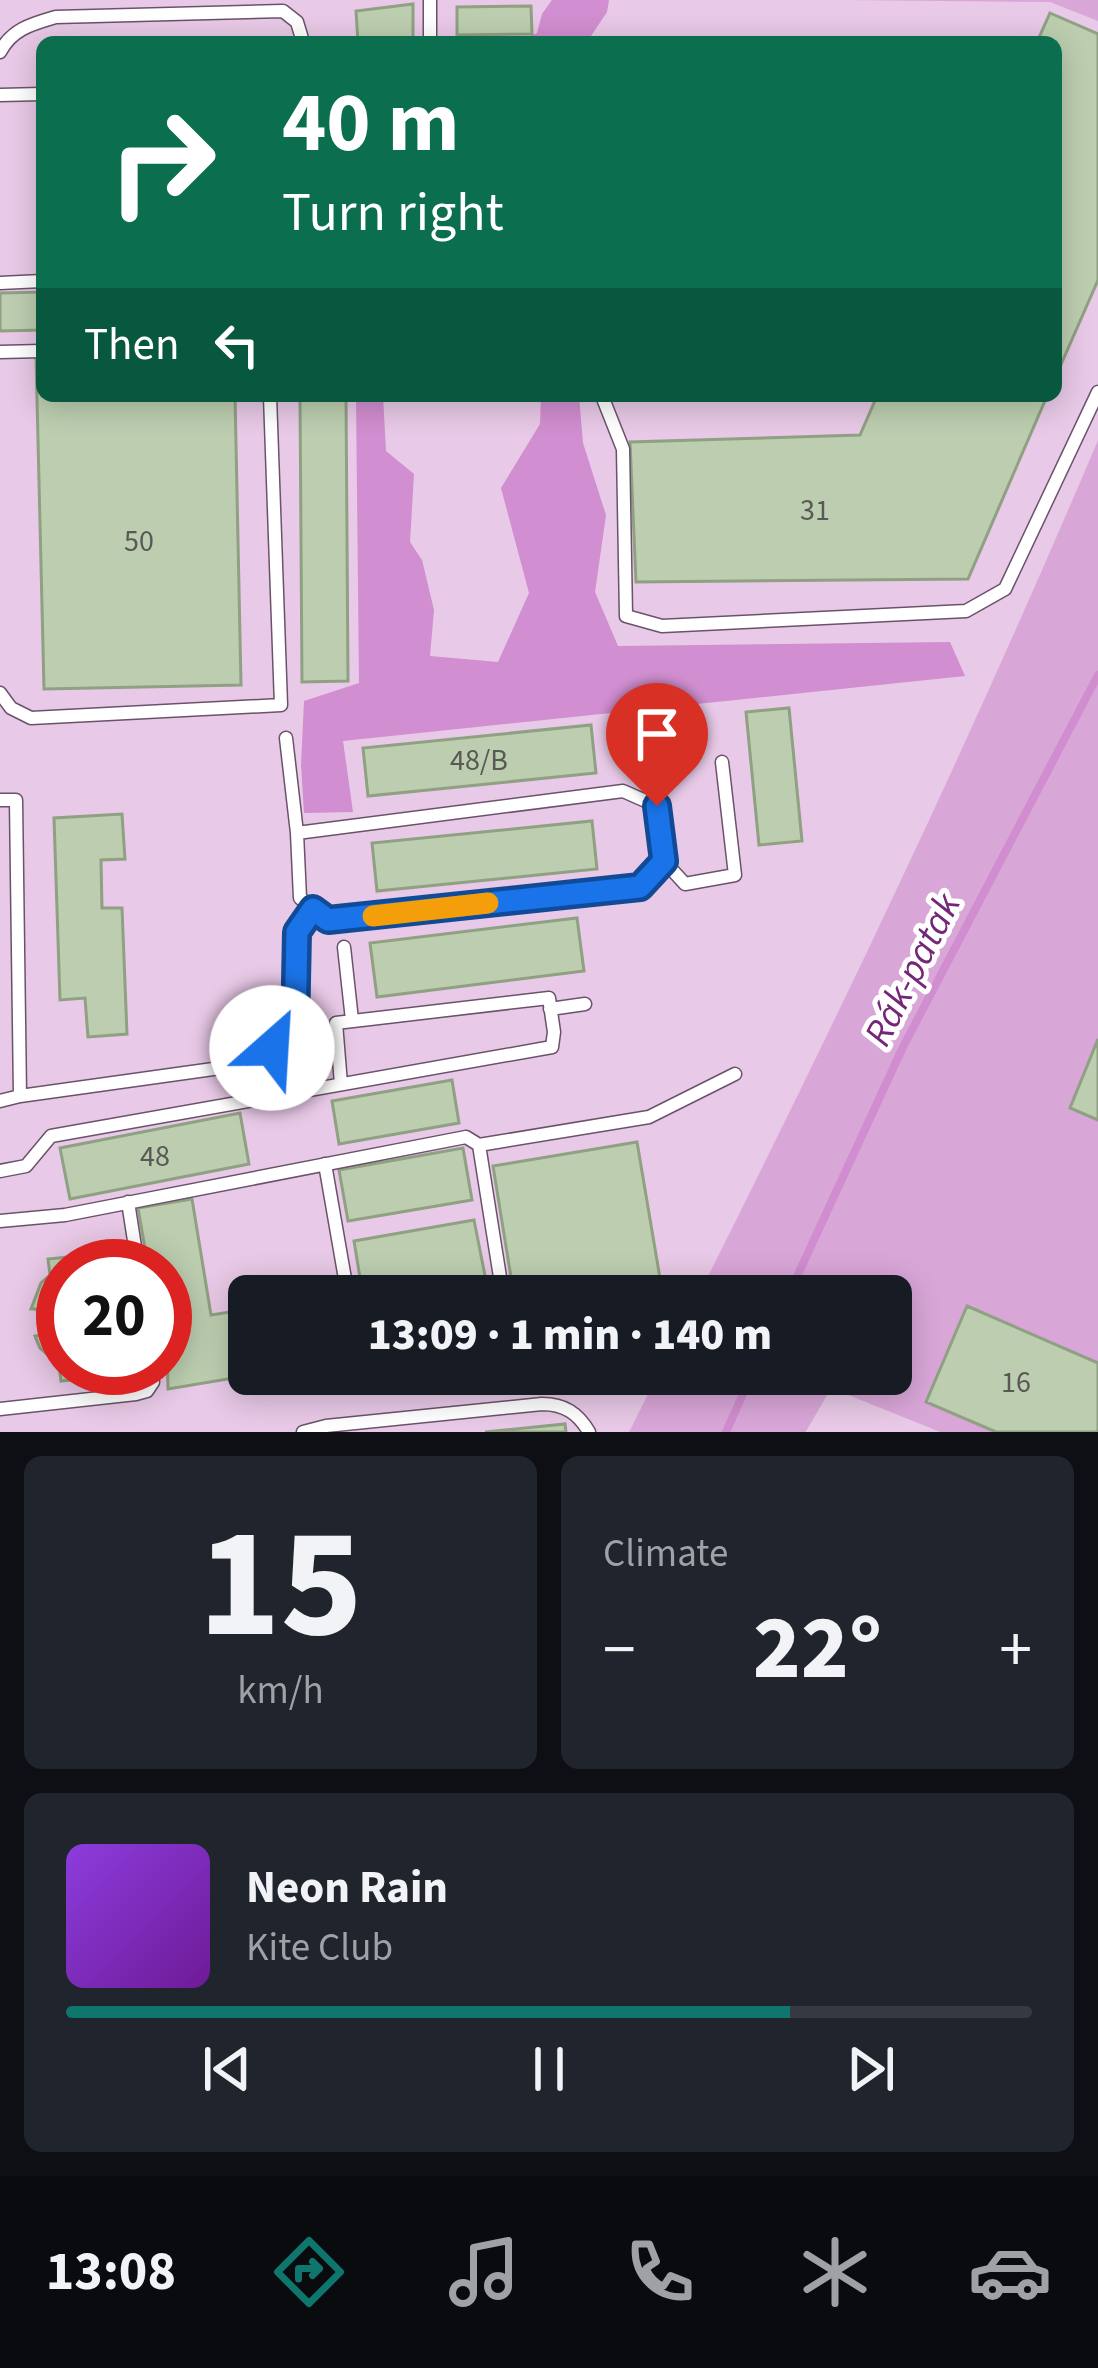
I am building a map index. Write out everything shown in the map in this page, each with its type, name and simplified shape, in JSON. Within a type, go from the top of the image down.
[{"type":"lane","points":[[430,0],[430,36]]},
{"type":"lane","points":[[0,52],[7,38],[56,17],[283,11],[297,22],[301,36]]},
{"type":"lane","points":[[0,95],[36,94]]},
{"type":"lane","points":[[0,283],[36,281]]},
{"type":"lane","points":[[0,352],[36,351]]},
{"type":"lane","points":[[604,402],[623,448],[626,616],[662,626],[966,611],[1005,589],[1098,392]]},
{"type":"lane","points":[[0,693],[11,708],[31,718],[281,705],[270,402]]},
{"type":"lane","points":[[286,738],[300,898],[328,920],[640,887],[664,861]]},
{"type":"lane","points":[[297,833],[623,791],[657,806],[664,861],[685,884],[735,875],[722,762]]},
{"type":"lane","points":[[0,800],[16,800],[20,1096]]},
{"type":"lane","points":[[0,1101],[249,1064],[295,1031],[297,932],[313,909]]},
{"type":"lane","points":[[344,947],[352,1020]]},
{"type":"lane","points":[[0,1171],[26,1166],[51,1136],[341,1084],[552,1046],[548,998],[336,1022],[341,1084]]},
{"type":"lane","points":[[550,1009],[585,1004]]},
{"type":"lane","points":[[0,1221],[65,1215],[466,1137],[479,1144],[650,1117],[734,1075]]},
{"type":"lane","points":[[479,1144],[500,1275]]},
{"type":"lane","points":[[325,1164],[344,1275]]},
{"type":"lane","points":[[128,1202],[134,1239]]},
{"type":"lane","points":[[0,1409],[127,1395]]},
{"type":"lane","points":[[303,1432],[542,1404],[563,1406],[589,1432]]},
{"type":"shaded area","points":[[0,0],[1098,0],[1098,440],[1020,624],[848,997],[709,1275],[228,1275],[228,1395],[648,1395],[629,1432],[0,1432]]},
{"type":"shaded area","points":[[552,0],[609,0],[591,36],[530,36],[537,33]]},
{"type":"shaded area","points":[[844,0],[1098,0],[1098,21],[1050,2]]},
{"type":"shaded area","points":[[356,402],[383,402],[386,451],[414,474],[410,542],[422,560],[434,610],[430,656],[498,662],[529,593],[501,488],[540,424],[541,402],[580,402],[583,443],[606,515],[595,592],[618,646],[950,642],[965,676],[343,741],[353,812],[304,813],[304,701],[359,683]]},
{"type":"shaded area","points":[[1098,440],[1098,1432],[940,1432],[848,1395],[912,1395],[912,1275],[708,1275],[1004,657]]},
{"type":"shaded area","points":[[648,1395],[827,1395],[806,1432],[629,1432]]},
{"type":"shaded area","points":[[826,1395],[850,1395],[940,1432],[807,1432]]},
{"type":"building","points":[[413,4],[413,36],[358,36],[356,11]]},
{"type":"building","points":[[531,6],[532,34],[457,35],[457,7]]},
{"type":"building","points":[[1050,13],[1098,34],[1098,280],[1062,362],[1062,36],[1040,36]]},
{"type":"building","points":[[36,292],[36,330],[0,331],[0,293]]},
{"type":"building","points":[[37,402],[235,402],[241,685],[44,689]]},
{"type":"building","points":[[300,402],[346,402],[348,681],[302,682]]},
{"type":"building","points":[[874,402],[1044,402],[968,579],[636,582],[630,442],[860,435]]},
{"type":"building","points":[[789,708],[802,841],[759,845],[746,712]]},
{"type":"building","points":[[591,725],[596,773],[368,796],[363,748]]},
{"type":"building","points":[[122,814],[125,859],[101,860],[102,908],[122,908],[127,1034],[88,1037],[85,998],[60,1000],[54,818]]},
{"type":"building","points":[[592,821],[597,869],[377,891],[372,843]]},
{"type":"building","points":[[577,918],[584,971],[377,997],[370,943]]},
{"type":"building","points":[[1098,1039],[1098,1120],[1070,1108]]},
{"type":"building","points":[[452,1080],[459,1123],[339,1144],[332,1101]]},
{"type":"building","points":[[240,1113],[249,1164],[70,1199],[60,1148]]},
{"type":"building","points":[[637,1142],[659,1275],[511,1275],[493,1166]]},
{"type":"building","points":[[463,1148],[472,1200],[348,1221],[339,1170]]},
{"type":"building","points":[[192,1199],[211,1315],[228,1312],[228,1379],[192,1385],[192,1239],[143,1239],[138,1208]]},
{"type":"building","points":[[474,1220],[485,1275],[360,1275],[354,1241]]},
{"type":"building","points":[[967,1306],[1098,1363],[1098,1432],[996,1432],[926,1402]]},
{"type":"building","points":[[565,1424],[566,1432],[485,1432]]},
{"type":"waterway","name":"Rák-patak","points":[[798,1275],[903,1047],[1098,675]]},
{"type":"waterway","name":"Rák-patak","points":[[726,1432],[743,1395]]},
{"type":"slow traffic","points":[[373,916],[488,903]]},
{"type":"route","points":[[272,1048],[295,1031],[297,932],[313,909],[328,920],[640,887],[664,861],[657,806]]}]
